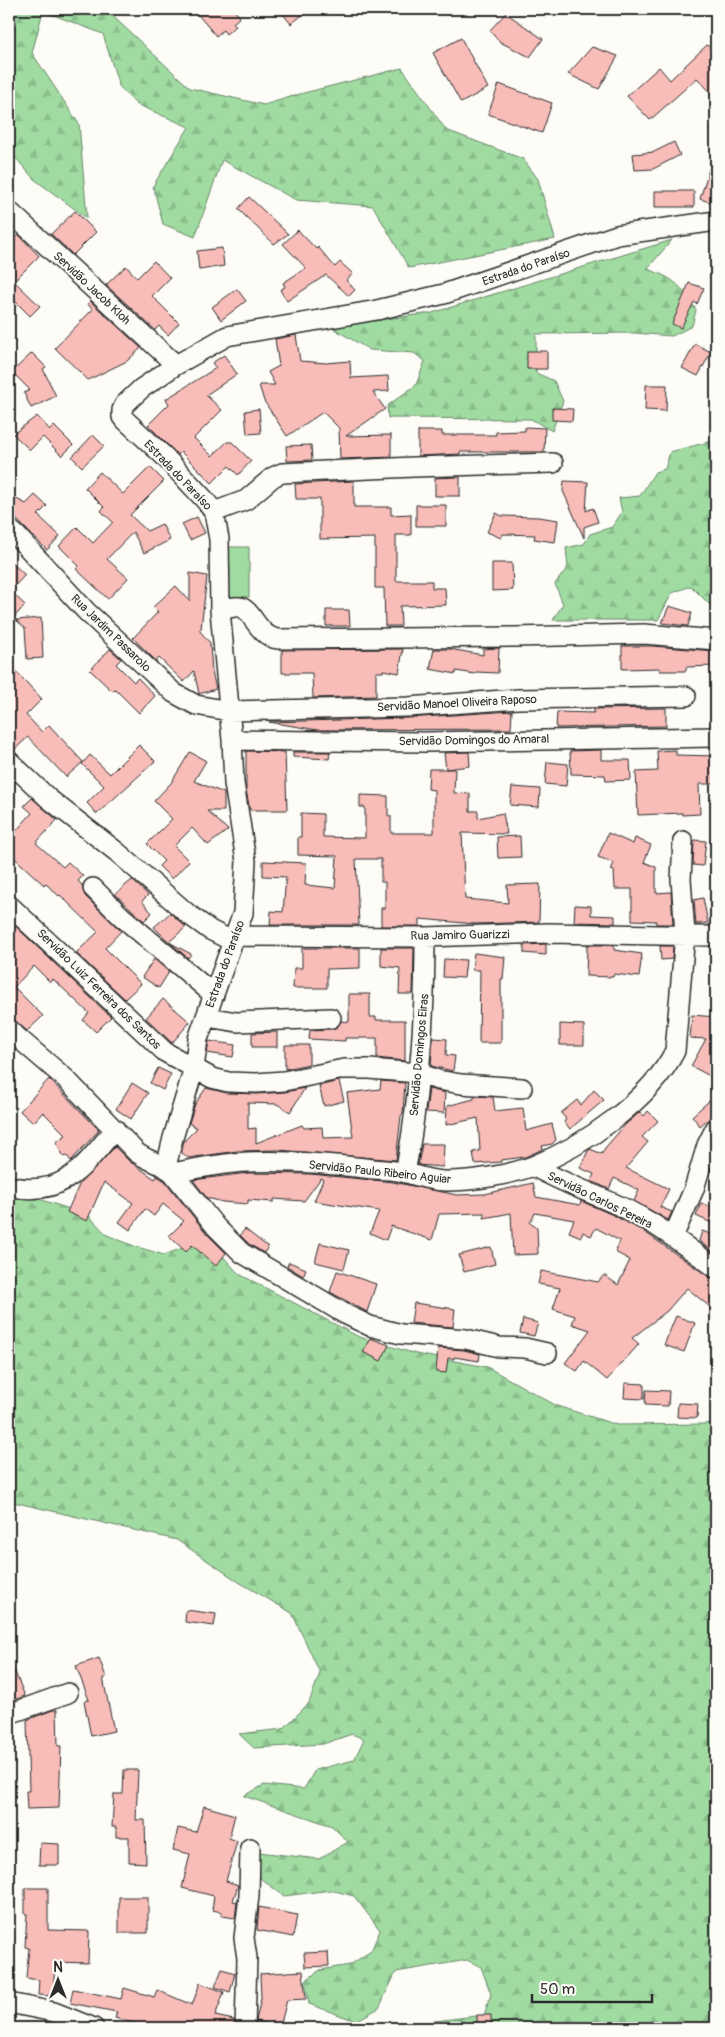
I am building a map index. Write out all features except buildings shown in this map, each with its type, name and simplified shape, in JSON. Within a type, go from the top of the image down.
[{"type":"street","name":"Servidão Jacob Kloh","points":[[9,211],[176,365]]},
{"type":"street","name":"Estrada do Paraíso","points":[[170,1170],[173,1138],[194,1068],[198,1039],[243,913],[246,861],[234,783],[220,610],[219,539],[214,512],[165,458],[122,418],[122,410],[125,404],[142,388],[176,365],[227,336],[377,310],[444,294],[617,235],[716,221]]},
{"type":"street","points":[[214,512],[246,500],[273,477],[282,473],[553,463]]},
{"type":"street","name":"Rua Jardim Passarolo","points":[[9,530],[16,535],[86,611],[174,693],[196,705],[229,711]]},
{"type":"street","points":[[220,610],[239,607],[246,609],[266,635],[278,639],[644,634],[716,640]]},
{"type":"street","name":"Servidão Manoel Oliveira Raposo","points":[[229,711],[408,706],[518,699],[686,696]]},
{"type":"street","name":"Servidão Domingos do Amaral","points":[[232,740],[424,742],[716,737]]},
{"type":"street","points":[[9,761],[49,799],[117,852],[182,909],[210,930],[234,939]]},
{"type":"street","name":"Servidão Paulo Ribeiro Aguiar","points":[[170,1170],[249,1162],[322,1164],[405,1173],[427,1180],[470,1180],[533,1166],[582,1141],[635,1101],[668,1065],[677,1042],[685,934],[681,879],[683,841]]},
{"type":"street","points":[[93,888],[121,916],[214,995]]},
{"type":"street","name":"Servidão Luiz Ferreira dos Santos","points":[[9,905],[166,1052],[212,1078],[228,1082],[256,1083],[284,1081],[344,1069],[368,1068],[418,1073],[438,1080],[461,1084],[522,1088]]},
{"type":"street","name":"Rua Jamiro Guarizzi","points":[[234,939],[425,937],[548,933],[716,936]]},
{"type":"street","name":"Servidão Domingos Eiras","points":[[405,1173],[413,1132],[418,1073],[425,978],[425,937]]},
{"type":"street","points":[[206,1017],[237,1022],[331,1018]]},
{"type":"street","points":[[9,1030],[66,1079],[143,1158],[170,1170],[216,1227],[242,1253],[345,1314],[370,1326],[400,1334],[466,1338],[499,1347],[525,1348],[547,1353]]},
{"type":"street","points":[[9,1186],[34,1189],[59,1184],[85,1165],[115,1129]]},
{"type":"street","points":[[672,1237],[694,1189],[707,1145],[715,1129]]},
{"type":"street","name":"Servidão Carlos Pereira","points":[[533,1166],[553,1178],[632,1212],[716,1268]]},
{"type":"street","points":[[9,1714],[68,1693]]},
{"type":"street","points":[[244,2028],[247,1958],[244,1938],[249,1896],[250,1848]]},
{"type":"street","points":[[9,2003],[54,2012],[94,2028]]},
{"type":"green space","points":[[9,9],[105,9],[190,88],[264,105],[402,68],[446,130],[523,159],[538,179],[555,239],[409,268],[373,206],[296,200],[222,160],[195,237],[163,224],[153,186],[189,127],[136,104],[119,86],[103,34],[43,11],[32,53],[79,124],[87,218],[34,179],[9,150]]},
{"type":"green space","points":[[672,240],[647,269],[670,279],[686,294],[696,310],[692,326],[672,336],[635,333],[536,334],[536,373],[554,381],[563,401],[552,431],[531,419],[388,418],[387,406],[416,385],[425,361],[414,353],[370,350],[329,326],[432,313]]},
{"type":"green space","points":[[716,440],[716,607],[713,608],[691,586],[672,593],[658,620],[553,620],[563,604],[555,584],[568,567],[566,548],[584,544],[590,534],[612,527],[622,512],[619,498],[640,496],[655,472],[665,469],[670,452]]},
{"type":"green space","points":[[225,547],[249,547],[249,597],[225,597]]},
{"type":"green space","points":[[9,1195],[39,1199],[88,1215],[107,1235],[164,1255],[207,1239],[239,1274],[359,1337],[416,1354],[487,1367],[557,1406],[617,1425],[705,1424],[716,1422],[716,2028],[404,2028],[410,2024],[484,2015],[491,1994],[481,1967],[467,1960],[396,1972],[379,2008],[356,2021],[309,2004],[305,1981],[320,1970],[350,1965],[371,1951],[380,1930],[354,1896],[331,1890],[284,1896],[260,1878],[258,1852],[319,1859],[348,1842],[332,1826],[244,1796],[264,1785],[304,1789],[315,1770],[354,1760],[364,1739],[352,1734],[323,1744],[254,1748],[239,1734],[283,1729],[309,1703],[320,1673],[292,1613],[239,1582],[177,1540],[9,1501]]}]
